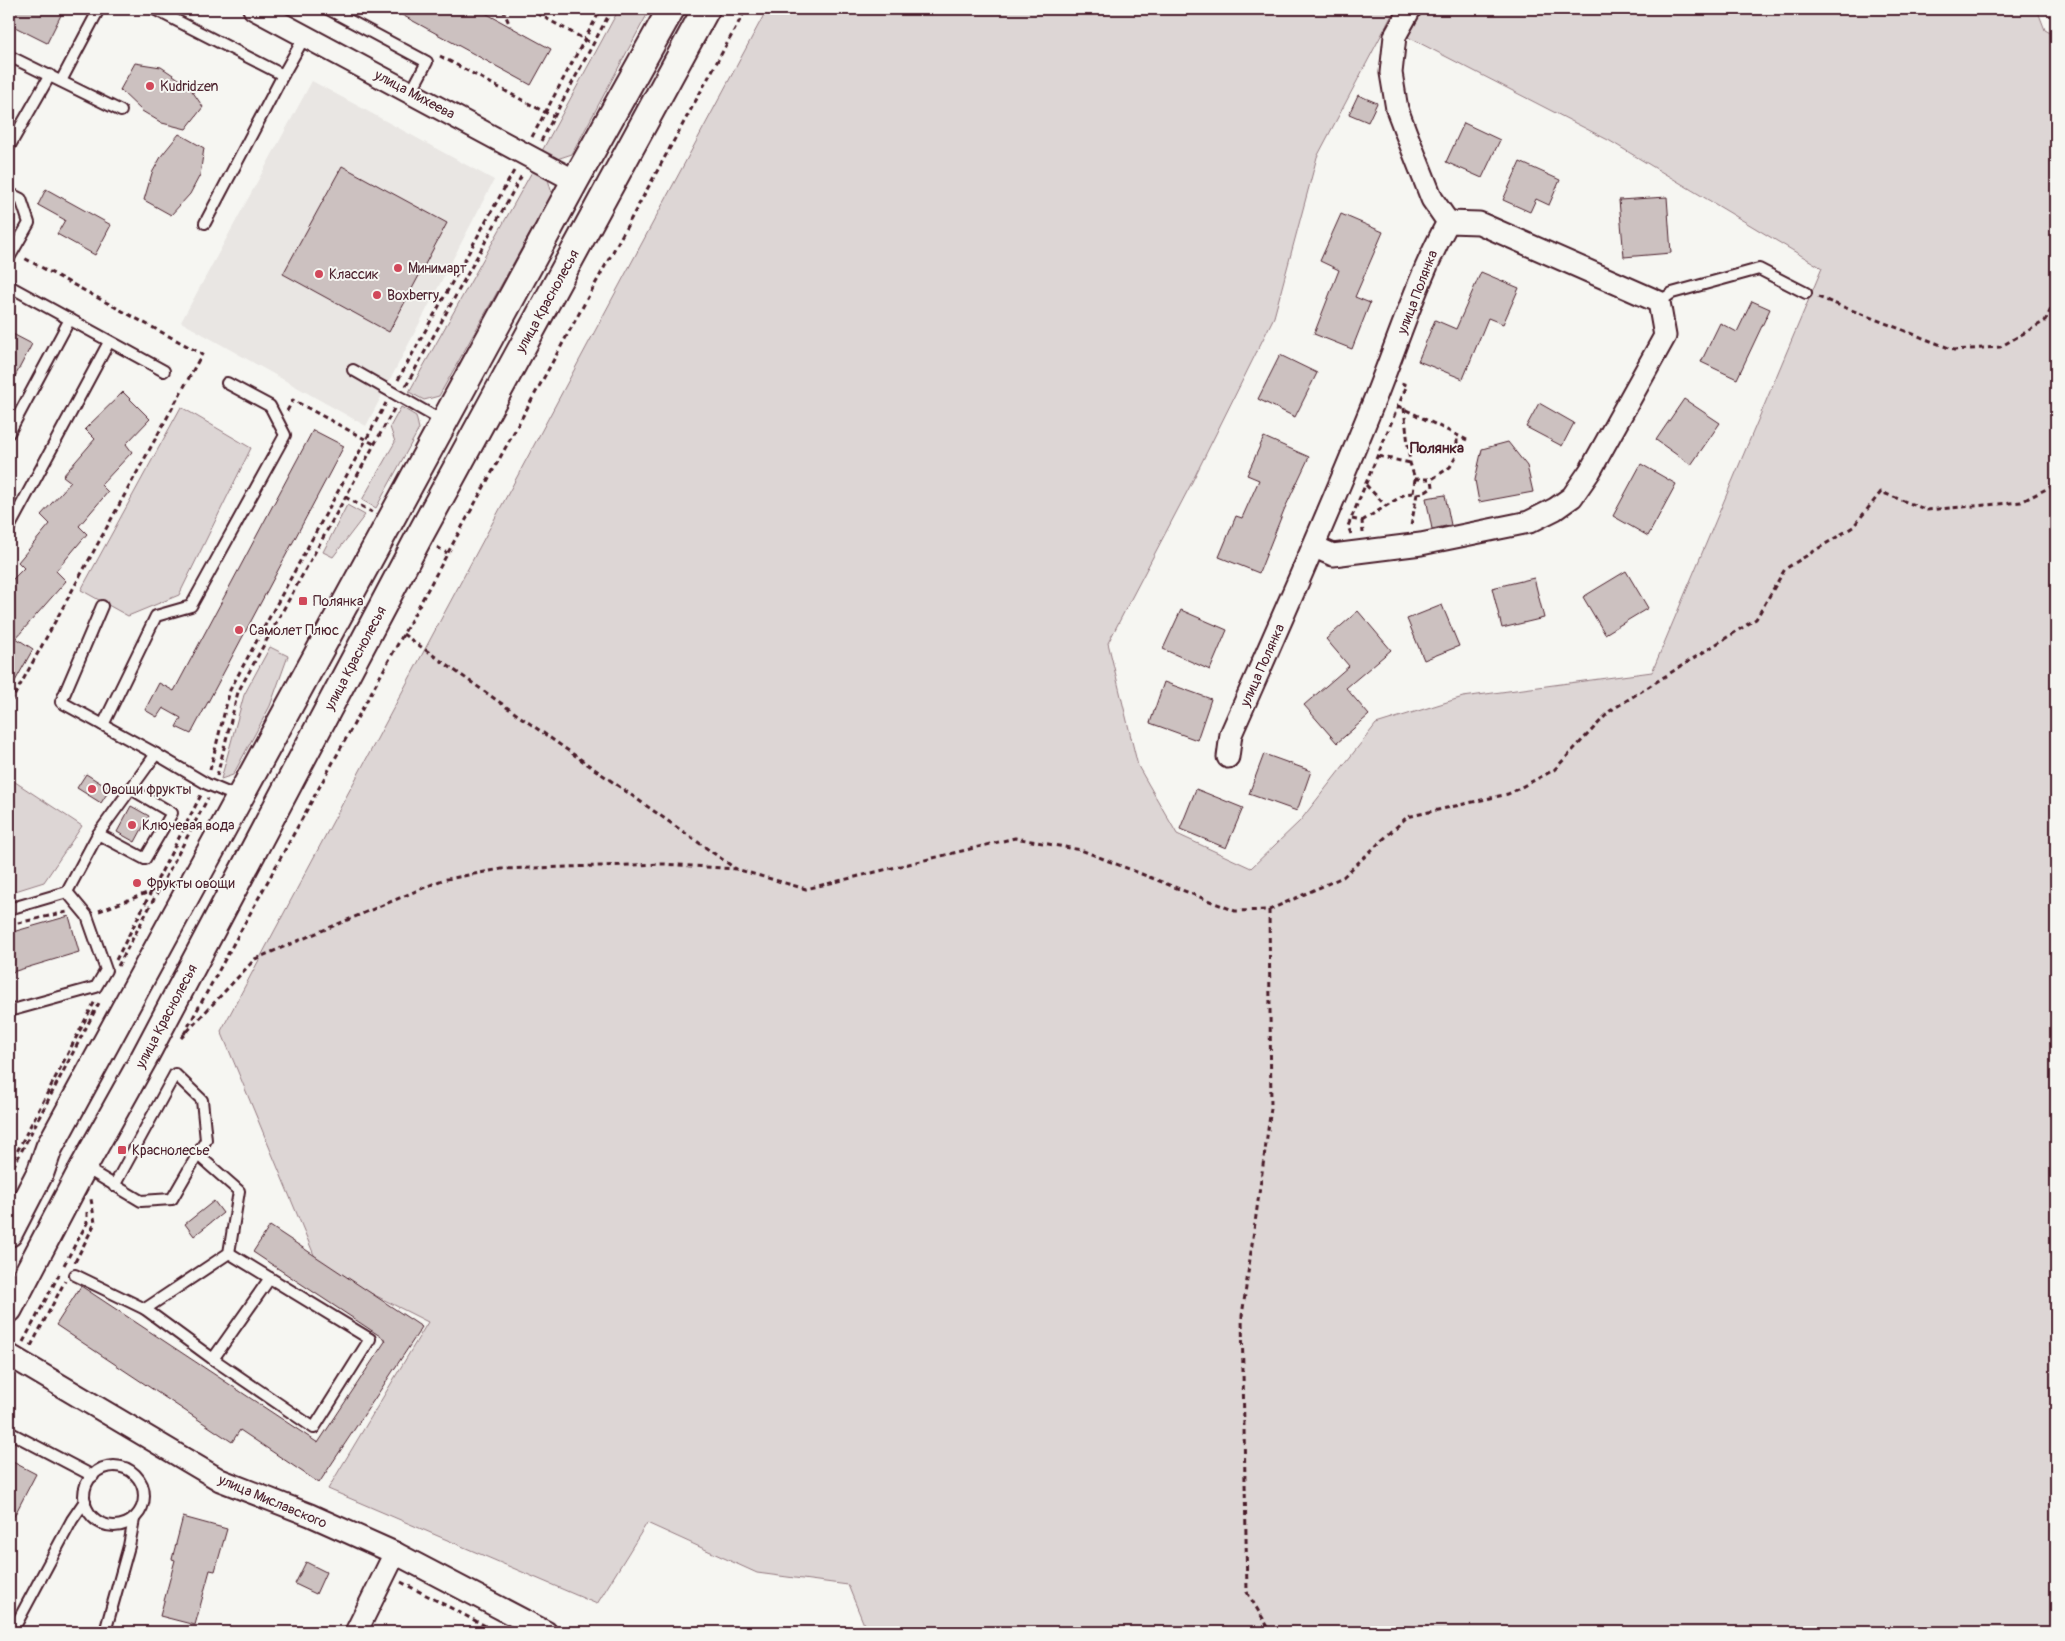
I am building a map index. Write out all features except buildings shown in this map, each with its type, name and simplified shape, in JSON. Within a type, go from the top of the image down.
[{"type":"street","name":"улица Михеева","points":[[254,9],[575,181]]},
{"type":"street","points":[[9,1233],[41,1171],[49,1148],[575,181],[671,9]]},
{"type":"street","name":"улица Краснолесья","points":[[9,1309],[101,1177],[143,1060],[419,537],[706,9]]},
{"type":"street","points":[[1315,547],[1334,555],[1421,544],[1529,522],[1555,509],[1572,497],[1590,472],[1665,336],[1659,302],[1479,223],[1448,222],[1432,199],[1397,109],[1391,73],[1395,36],[1410,9]]},
{"type":"street","name":"улица Полянка","points":[[1228,757],[1231,734],[1315,547],[1432,250],[1448,222]]},
{"type":"street","points":[[49,1148],[101,1177]]},
{"type":"street","name":"улица Миславского","points":[[16,1358],[220,1480],[310,1515],[395,1553],[546,1632]]},
{"type":"street","points":[[356,1632],[395,1553]]},
{"type":"lane","points":[[61,81],[99,9]]},
{"type":"lane","points":[[154,9],[283,75]]},
{"type":"lane","points":[[328,9],[428,62],[411,92]]},
{"type":"lane","points":[[205,223],[283,75],[306,36]]},
{"type":"lane","points":[[9,56],[122,112]]},
{"type":"lane","points":[[10,142],[50,76]]},
{"type":"lane","points":[[9,193],[21,199],[30,223],[10,254]]},
{"type":"lane","points":[[1659,302],[1672,293],[1759,270],[1806,293]]},
{"type":"lane","points":[[9,286],[164,371]]},
{"type":"lane","points":[[9,433],[70,319]]},
{"type":"lane","points":[[9,528],[109,342]]},
{"type":"lane","points":[[353,370],[445,422]]},
{"type":"lane","points":[[103,725],[156,616],[191,606],[285,435],[270,406],[227,383]]},
{"type":"lane","points":[[102,606],[61,702],[210,785],[239,797]]},
{"type":"lane","points":[[9,909],[67,892],[98,834],[156,754]]},
{"type":"lane","points":[[98,834],[145,859],[172,813],[131,789]]},
{"type":"lane","points":[[9,1010],[96,987],[106,970],[85,913],[67,892]]},
{"type":"lane","points":[[175,1074],[202,1100],[206,1140],[172,1199],[141,1201],[101,1177],[175,1074]]},
{"type":"lane","points":[[145,1309],[229,1253],[239,1191],[198,1155]]},
{"type":"lane","points":[[72,1272],[145,1309],[213,1359],[314,1428],[370,1339],[229,1253]]},
{"type":"lane","points":[[213,1359],[270,1278]]},
{"type":"lane","points":[[9,1432],[93,1476]]},
{"type":"lane","points":[[12,1632],[72,1520],[85,1501],[88,1483],[101,1470],[119,1467],[128,1470],[142,1484],[144,1503],[134,1519],[129,1546],[105,1632]]},
{"type":"lane","points":[[85,1501],[88,1509],[100,1522],[117,1526],[134,1519]]},
{"type":"path","points":[[502,9],[510,26]]},
{"type":"path","points":[[529,9],[593,44]]},
{"type":"path","points":[[112,968],[152,890],[210,785],[230,690],[366,440],[396,395],[528,156],[545,112],[601,9]]},
{"type":"path","points":[[118,967],[160,888],[210,785],[238,692],[374,444],[396,395],[528,156],[554,117],[612,9]]},
{"type":"path","points":[[177,1046],[746,9]]},
{"type":"path","points":[[435,54],[554,117]]},
{"type":"path","points":[[9,698],[12,700],[202,354],[10,254]]},
{"type":"path","points":[[1806,293],[1954,350],[2000,347],[2045,321],[2056,299]]},
{"type":"path","points":[[1354,536],[1349,532],[1348,526],[1407,385],[1383,378]]},
{"type":"path","points":[[280,425],[293,400],[374,444]]},
{"type":"path","points":[[1398,406],[1467,440]]},
{"type":"path","points":[[1404,408],[1410,463],[1415,479],[1410,529]]},
{"type":"path","points":[[1415,479],[1432,479],[1450,466],[1457,455],[1457,436]]},
{"type":"path","points":[[1378,456],[1410,463]]},
{"type":"path","points":[[1352,519],[1362,521],[1405,494],[1424,493],[1433,487],[1432,479]]},
{"type":"path","points":[[181,1038],[255,959],[442,880],[501,869],[664,864],[736,869],[806,889],[1015,838],[1081,850],[1235,911],[1269,910],[1343,877],[1408,817],[1508,794],[1554,770],[1610,711],[1756,619],[1785,569],[1853,527],[1881,492],[1927,510],[2022,502],[2056,484]]},
{"type":"path","points":[[1366,485],[1386,506]]},
{"type":"path","points":[[1362,521],[1364,531],[1362,535],[1371,534]]},
{"type":"path","points":[[403,634],[736,869]]},
{"type":"path","points":[[9,925],[85,913],[160,888]]},
{"type":"path","points":[[1269,910],[1271,1108],[1242,1316],[1247,1592],[1271,1632]]},
{"type":"path","points":[[9,1175],[104,993]]},
{"type":"path","points":[[9,1167],[98,994]]},
{"type":"path","points":[[9,1386],[16,1358],[72,1272],[95,1223],[91,1198],[101,1177]]},
{"type":"shaded area","points":[[619,9],[650,9],[572,154],[557,159],[542,151]]},
{"type":"shaded area","points":[[767,9],[1395,9],[1317,157],[1274,317],[1189,488],[1108,643],[1138,766],[1177,834],[1251,868],[1300,821],[1376,724],[1463,697],[1652,672],[1822,268],[1610,141],[1408,37],[1424,9],[2037,9],[2045,30],[2056,36],[2056,1632],[867,1632],[848,1585],[757,1573],[647,1523],[597,1604],[328,1489],[428,1322],[319,1267],[221,1031]]},
{"type":"shaded area","points":[[312,81],[494,180],[366,426],[181,322]]},
{"type":"shaded area","points":[[533,170],[548,179],[552,194],[439,396],[424,400],[409,392]]},
{"type":"shaded area","points":[[181,407],[251,448],[179,595],[128,616],[81,590]]},
{"type":"shaded area","points":[[401,407],[416,416],[419,429],[376,508],[362,500],[395,442],[390,427]]},
{"type":"shaded area","points":[[347,505],[365,515],[333,557],[323,552]]},
{"type":"shaded area","points":[[270,647],[288,656],[270,706],[233,775],[221,779],[244,695]]},
{"type":"shaded area","points":[[9,778],[82,826],[44,882],[9,893]]},
{"type":"place","name":"Kudridzen","points":[[150,86]]},
{"type":"place","name":"Минимарт","points":[[398,268]]},
{"type":"place","name":"Классик","points":[[319,274]]},
{"type":"place","name":"Boxberry","points":[[377,295]]},
{"type":"place","name":"Полянка","points":[[303,601]]},
{"type":"place","name":"Самолет Плюс","points":[[239,630]]},
{"type":"place","name":"Овощи фрукты","points":[[92,789]]},
{"type":"place","name":"Ключевая вода","points":[[132,825]]},
{"type":"place","name":"Фрукты овощи","points":[[137,883]]},
{"type":"place","name":"Краснолесье","points":[[122,1150]]},
{"type":"district","name":"Полянка","points":[[1437,448]]}]
